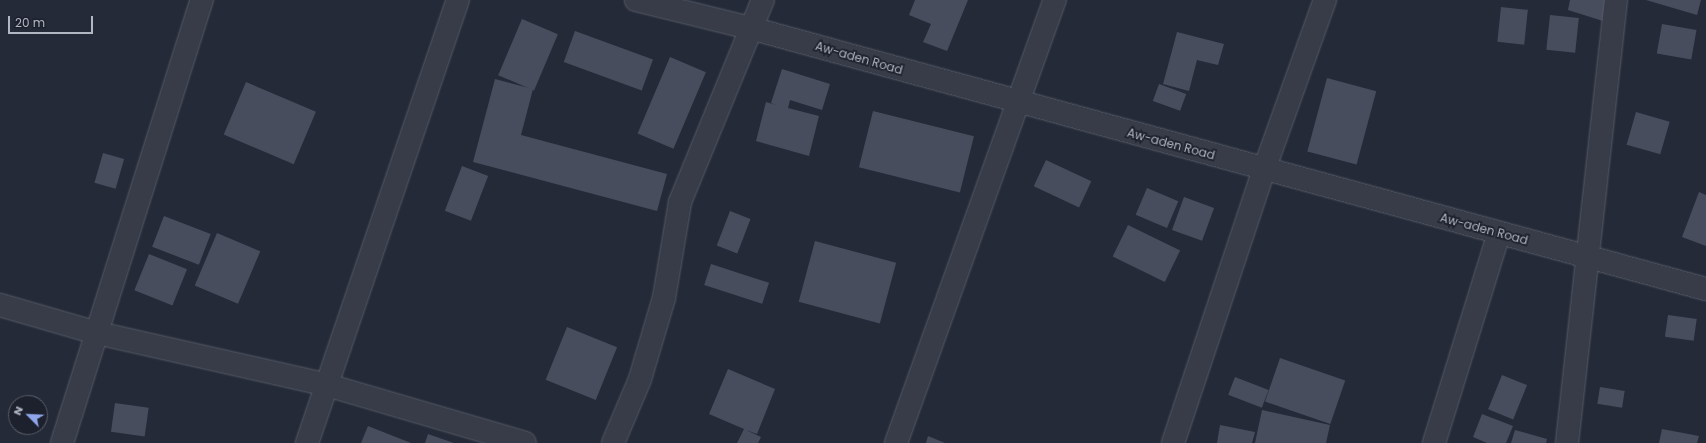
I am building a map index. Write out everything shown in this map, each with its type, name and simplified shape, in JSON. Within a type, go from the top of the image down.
[{"type":"street","points":[[62,443],[202,0]]},
{"type":"street","points":[[307,443],[458,0]]},
{"type":"street","name":"Aw-aden Road","points":[[636,0],[754,29],[1264,170],[1706,289]]},
{"type":"street","points":[[613,443],[640,379],[664,298],[680,202],[754,29],[763,0]]},
{"type":"street","points":[[896,443],[1055,0]]},
{"type":"street","points":[[1173,443],[1264,170],[1325,0]]},
{"type":"street","points":[[1567,443],[1616,0]]},
{"type":"street","points":[[1434,443],[1499,233]]},
{"type":"street","points":[[0,305],[97,333],[327,385],[525,443]]},
{"type":"building","points":[[915,0],[968,0],[947,51],[923,42],[931,24],[909,15]]},
{"type":"building","points":[[1570,0],[1609,0],[1603,21],[1568,10]]},
{"type":"building","points":[[1646,0],[1701,0],[1697,15]]},
{"type":"building","points":[[1501,7],[1528,10],[1524,45],[1497,42]]},
{"type":"building","points":[[1550,15],[1579,18],[1575,53],[1546,50]]},
{"type":"building","points":[[522,19],[558,34],[534,90],[498,75]]},
{"type":"building","points":[[1662,24],[1696,30],[1691,60],[1657,54]]},
{"type":"building","points":[[575,31],[653,59],[642,90],[564,62]]},
{"type":"building","points":[[1177,32],[1224,44],[1218,65],[1197,60],[1189,91],[1163,84]]},
{"type":"building","points":[[670,57],[706,72],[673,149],[638,133]]},
{"type":"building","points":[[782,69],[830,84],[822,110],[790,100],[788,108],[819,116],[809,156],[756,141],[766,102],[776,105],[771,103]]},
{"type":"building","points":[[1327,78],[1376,91],[1357,165],[1307,151]]},
{"type":"building","points":[[495,79],[533,89],[521,135],[667,174],[657,211],[473,162]]},
{"type":"building","points":[[246,82],[316,112],[294,164],[224,134]]},
{"type":"building","points":[[1159,84],[1186,94],[1180,111],[1153,101]]},
{"type":"building","points":[[873,111],[974,136],[960,192],[859,167]]},
{"type":"building","points":[[1636,112],[1670,122],[1660,154],[1627,145]]},
{"type":"building","points":[[103,153],[124,159],[116,189],[94,183]]},
{"type":"building","points":[[1046,160],[1091,181],[1079,207],[1034,186]]},
{"type":"building","points":[[462,166],[488,176],[471,221],[445,211]]},
{"type":"building","points":[[1147,188],[1178,201],[1167,228],[1136,215]]},
{"type":"building","points":[[1699,192],[1706,195],[1706,246],[1682,237]]},
{"type":"building","points":[[1184,197],[1214,208],[1202,241],[1172,230]]},
{"type":"building","points":[[730,211],[751,219],[737,253],[717,246]]},
{"type":"building","points":[[164,216],[211,234],[199,265],[152,247]]},
{"type":"building","points":[[1128,225],[1180,250],[1165,282],[1113,256]]},
{"type":"building","points":[[217,233],[260,251],[238,304],[195,285]]},
{"type":"building","points":[[815,241],[896,263],[880,324],[799,302]]},
{"type":"building","points":[[149,254],[187,269],[172,306],[134,290]]},
{"type":"building","points":[[711,264],[769,283],[762,304],[704,285]]},
{"type":"building","points":[[1668,315],[1697,319],[1694,341],[1665,337]]},
{"type":"building","points":[[567,327],[617,347],[596,400],[546,380]]},
{"type":"building","points":[[1280,358],[1345,380],[1330,424],[1265,401]]},
{"type":"building","points":[[728,369],[775,389],[757,434],[746,430],[761,437],[758,443],[737,443],[744,429],[709,414]]},
{"type":"building","points":[[1502,375],[1527,385],[1513,419],[1488,409]]},
{"type":"building","points":[[1235,377],[1269,390],[1262,408],[1228,395]]},
{"type":"building","points":[[1600,387],[1625,391],[1622,408],[1597,404]]},
{"type":"building","points":[[115,403],[149,408],[145,436],[111,432]]},
{"type":"building","points":[[1262,410],[1330,425],[1326,443],[1255,443]]},
{"type":"building","points":[[1482,414],[1513,426],[1506,443],[1487,443],[1473,437]]},
{"type":"building","points":[[1220,425],[1255,432],[1252,443],[1217,443]]},
{"type":"building","points":[[368,426],[411,443],[361,443]]},
{"type":"building","points":[[1662,429],[1699,436],[1697,443],[1659,443]]},
{"type":"building","points":[[1515,430],[1547,439],[1546,443],[1511,443]]},
{"type":"building","points":[[428,434],[454,443],[425,443]]},
{"type":"building","points":[[928,436],[945,443],[926,443]]}]
